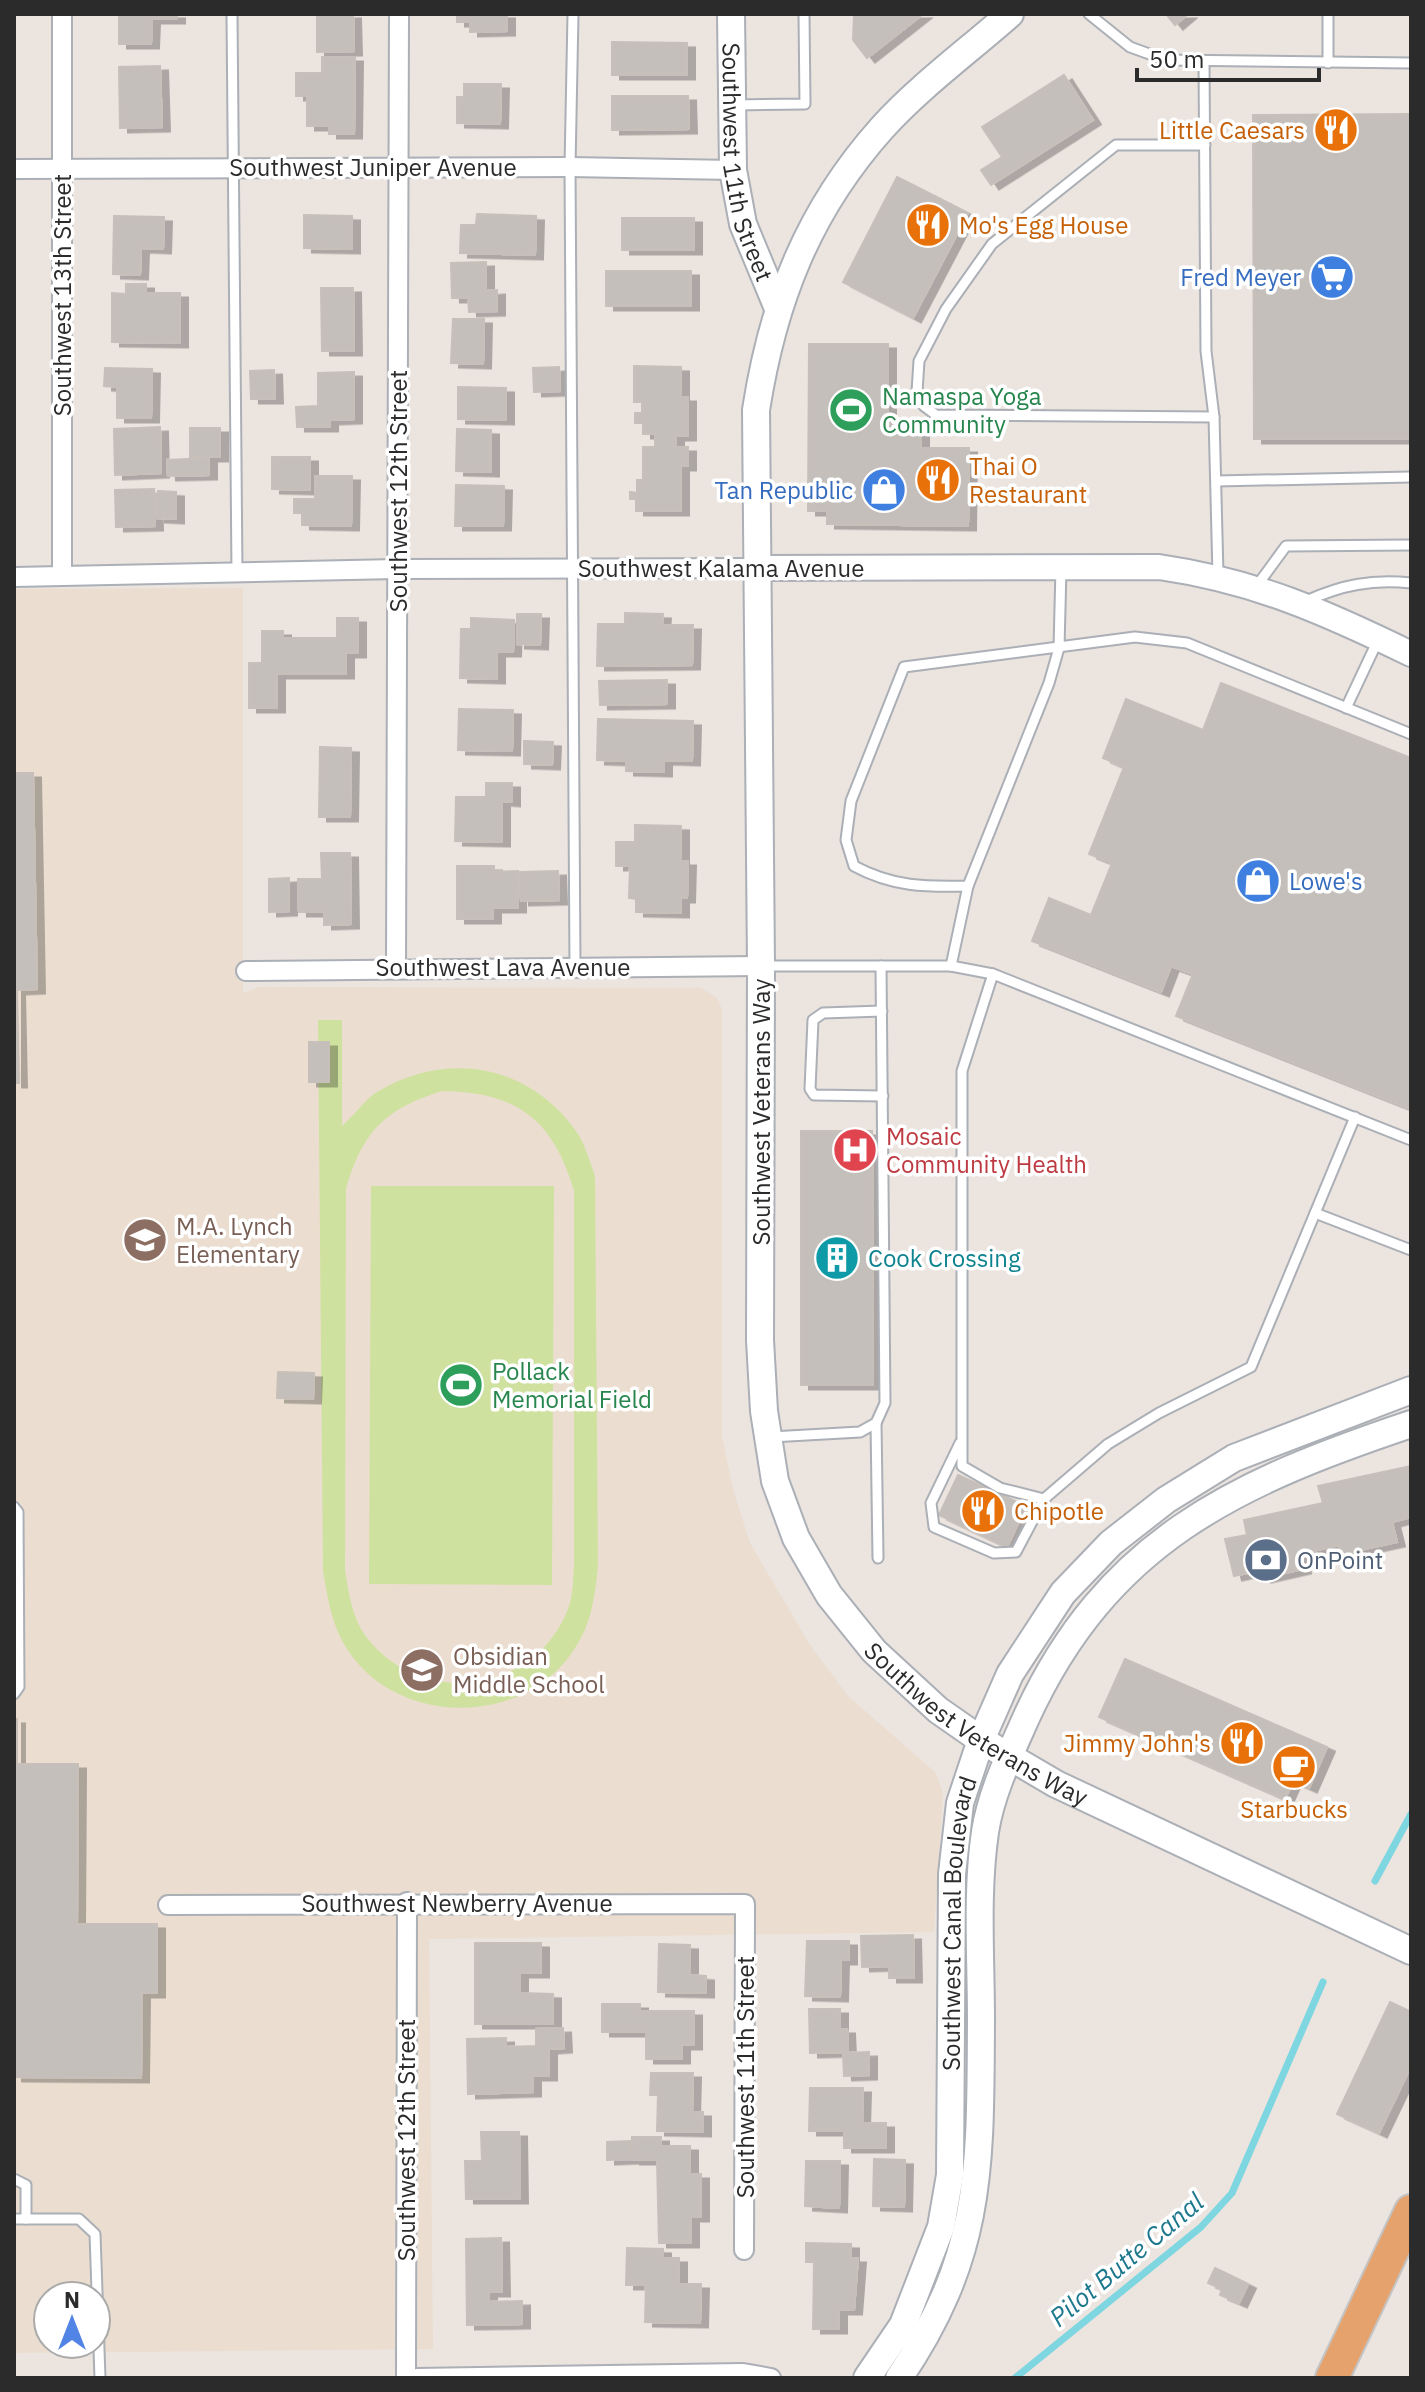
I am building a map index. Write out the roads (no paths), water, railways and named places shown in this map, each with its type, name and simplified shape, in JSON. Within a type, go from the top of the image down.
[{"type":"highway","points":[[1332,2378],[1411,2211]]},
{"type":"main road","name":"Southwest 11th Street","points":[[731,14],[733,170],[743,224],[777,306]]},
{"type":"main road","name":"Southwest Veterans Way","points":[[1010,14],[883,127],[834,188],[804,242],[777,306],[756,410],[761,966],[760,1340],[768,1438],[775,1481],[796,1538],[829,1595],[904,1681],[981,1740],[1056,1784],[1411,1951]]},
{"type":"main road","name":"Southwest Canal Boulevard","points":[[867,2378],[903,2325],[941,2227],[950,2175],[952,1874],[960,1803],[981,1740],[1010,1674],[1063,1593],[1111,1543],[1166,1500],[1234,1458],[1411,1390]]},
{"type":"main road","name":"Southwest Canal Boulevard","points":[[899,2378],[927,2336],[950,2289],[968,2233],[978,2176],[985,1831],[1008,1757],[1063,1647],[1091,1608],[1142,1556],[1186,1521],[1256,1483],[1411,1424]]},
{"type":"street","name":"Southwest 13th Street","points":[[62,14],[62,576]]},
{"type":"street","name":"Southwest 12th Street","points":[[396,967],[399,14]]},
{"type":"street","name":"Southwest Juniper Avenue","points":[[14,169],[570,167],[733,170]]},
{"type":"street","name":"Southwest Kalama Avenue","points":[[14,577],[397,569],[1159,567],[1218,575],[1256,587],[1302,603],[1411,654]]},
{"type":"street","name":"Southwest Lava Avenue","points":[[246,971],[396,967],[761,966]]},
{"type":"street","name":"Southwest 12th Street","points":[[406,2378],[407,1902]]},
{"type":"street","name":"Southwest Newberry Avenue","points":[[168,1905],[407,1902],[745,1904]]},
{"type":"street","name":"Southwest 11th Street","points":[[744,2250],[745,1904]]},
{"type":"street","points":[[417,2378],[743,2373],[771,2378]]},
{"type":"lane","points":[[232,14],[237,573]]},
{"type":"lane","points":[[573,14],[570,167],[575,966]]},
{"type":"lane","points":[[732,105],[805,104],[804,14]]},
{"type":"lane","points":[[1089,14],[1130,47],[1166,60],[1411,63]]},
{"type":"lane","points":[[1328,14],[1328,63]]},
{"type":"lane","points":[[1204,62],[1206,351],[1214,417],[1218,575]]},
{"type":"lane","points":[[1205,145],[1116,145],[992,244],[946,309],[919,361],[917,392],[924,406],[936,415],[1214,417]]},
{"type":"lane","points":[[1217,481],[1411,477]]},
{"type":"lane","points":[[1256,587],[1286,546],[1411,545]]},
{"type":"lane","points":[[951,966],[968,886],[1049,683],[1059,648],[1061,568]]},
{"type":"lane","points":[[1302,603],[1342,585],[1373,581],[1411,583]]},
{"type":"lane","points":[[968,886],[906,887],[879,880],[854,866],[846,840],[851,801],[904,667],[1135,637],[1187,643],[1411,734]]},
{"type":"lane","points":[[1346,708],[1379,638]]},
{"type":"lane","points":[[761,966],[951,966],[993,974],[1411,1140]]},
{"type":"lane","points":[[878,1558],[876,1423],[885,1403],[881,966]]},
{"type":"lane","points":[[993,974],[962,1071],[962,1466],[1000,1488],[1044,1499]]},
{"type":"lane","points":[[882,1011],[823,1013],[813,1020],[810,1029],[810,1089],[814,1095],[827,1097],[883,1096]]},
{"type":"lane","points":[[962,1440],[931,1503],[934,1527],[994,1553],[1016,1552],[1044,1499],[1108,1444],[1159,1413],[1251,1367],[1355,1117]]},
{"type":"lane","points":[[1315,1213],[1411,1250]]},
{"type":"lane","points":[[768,1438],[860,1432],[876,1423]]},
{"type":"lane","points":[[14,1507],[18,1512],[16,1650],[19,1687],[14,1694]]},
{"type":"lane","points":[[14,2179],[26,2185],[26,2219]]},
{"type":"lane","points":[[14,2219],[79,2219],[95,2234],[100,2378]]},
{"type":"waterway","name":"Pilot Butte Canal","points":[[1375,1881],[1411,1814]]},
{"type":"waterway","name":"Pilot Butte Canal","points":[[1015,2378],[1201,2227],[1232,2193],[1323,1982]]},
{"type":"place","name":"Little Caesars","points":[[1336,130]]},
{"type":"place","name":"Mo's Egg House","points":[[928,225]]},
{"type":"place","name":"Fred Meyer","points":[[1332,277]]},
{"type":"place","name":"Namaspa Yoga Community","points":[[851,410]]},
{"type":"place","name":"Thai O Restaurant","points":[[938,480]]},
{"type":"place","name":"Tan Republic","points":[[884,490]]},
{"type":"place","name":"Lowe's","points":[[1258,881]]},
{"type":"place","name":"Mosaic Community Health","points":[[855,1150]]},
{"type":"place","name":"M.A. Lynch Elementary","points":[[145,1240]]},
{"type":"place","name":"Cook Crossing","points":[[837,1258]]},
{"type":"place","name":"Pollack Memorial Field","points":[[461,1385]]},
{"type":"place","name":"Chipotle","points":[[983,1511]]},
{"type":"place","name":"OnPoint","points":[[1266,1560]]},
{"type":"place","name":"Obsidian Middle School","points":[[422,1670]]},
{"type":"place","name":"Jimmy John's","points":[[1242,1743]]},
{"type":"place","name":"Starbucks","points":[[1294,1767]]}]
